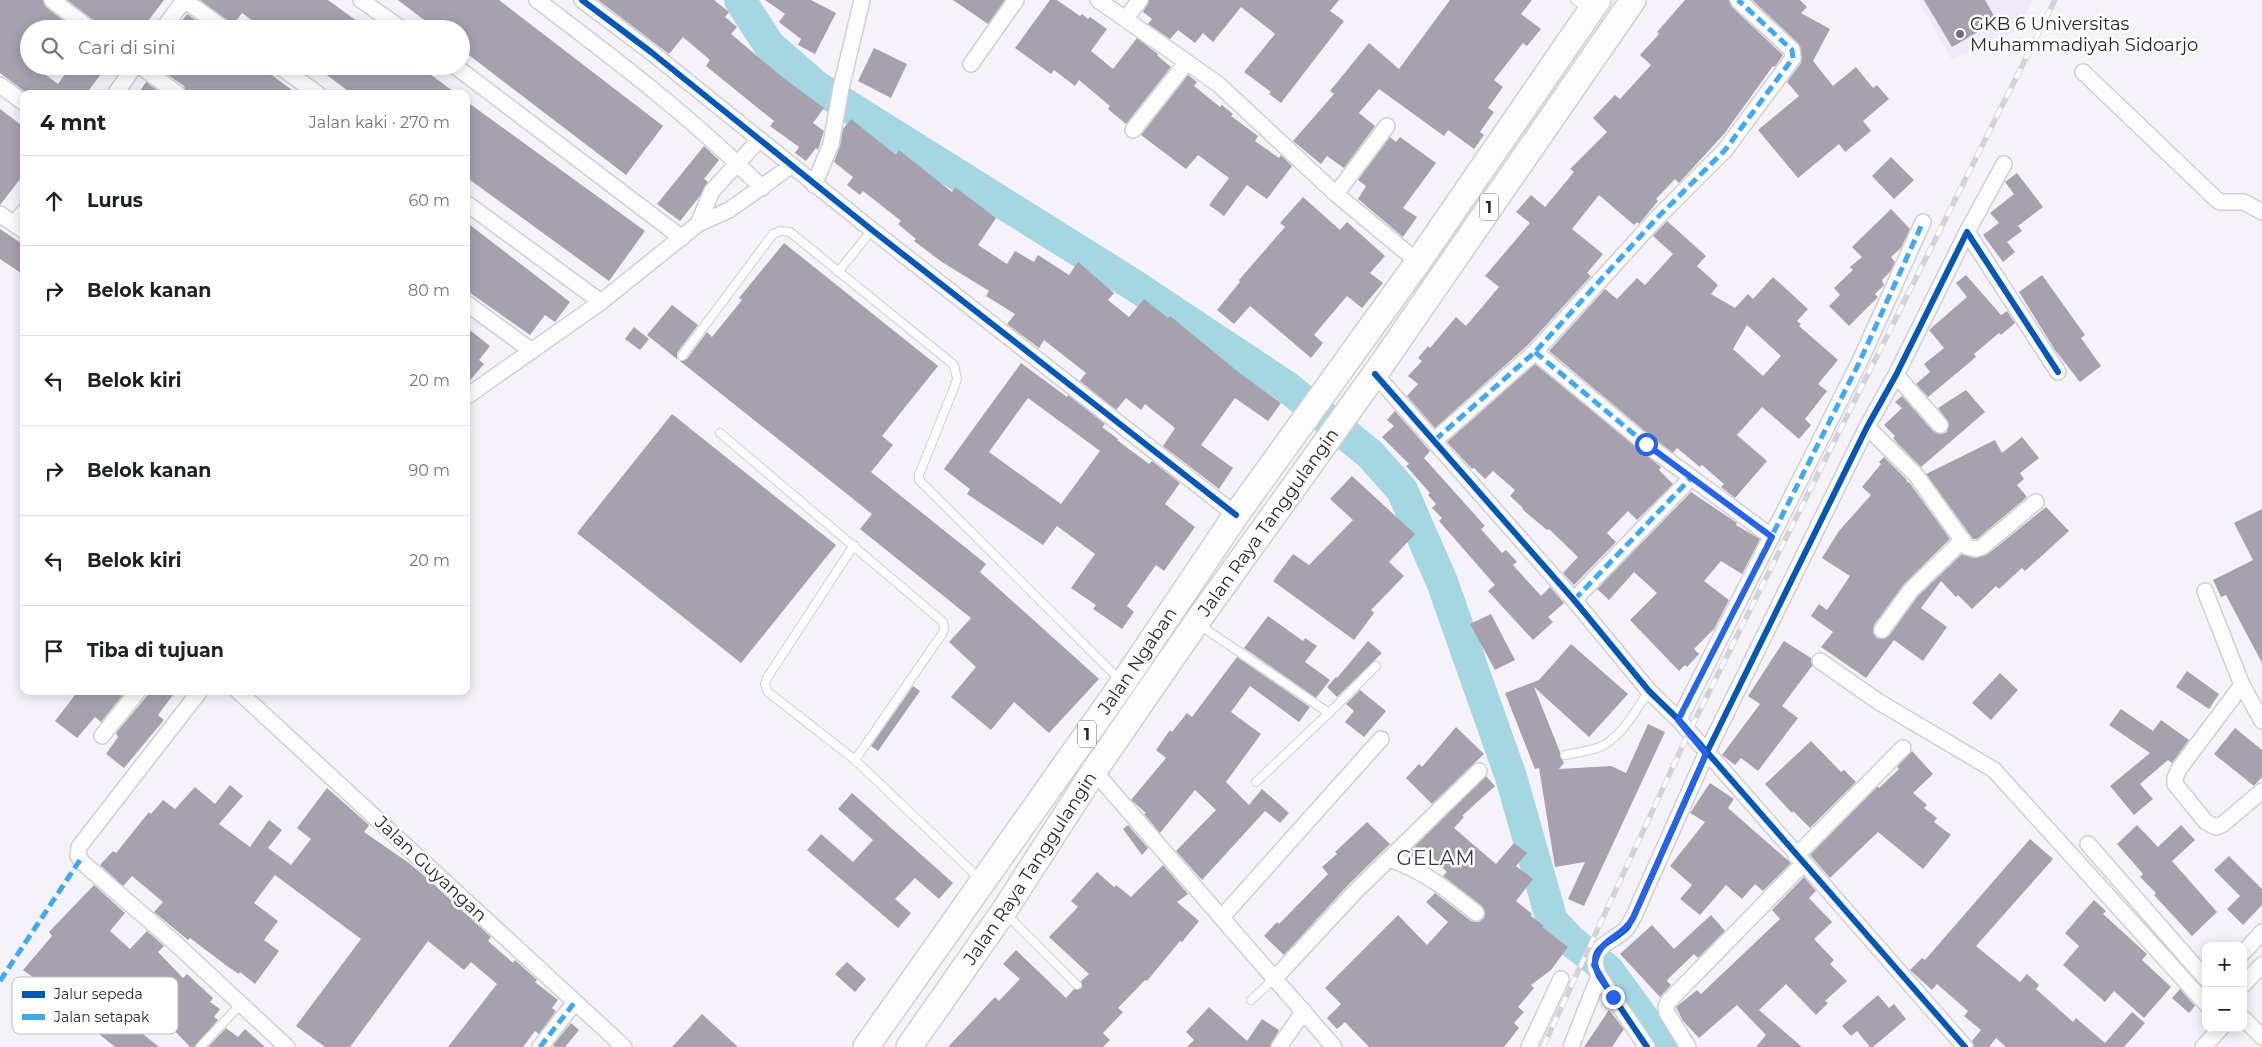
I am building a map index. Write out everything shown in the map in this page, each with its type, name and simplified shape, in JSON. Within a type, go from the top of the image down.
[{"type":"highway","name":"Jalan Raya Tanggulangin","points":[[909,1047],[1004,911],[1094,772],[1196,623],[1329,435],[1375,374],[1633,0]]},
{"type":"highway","name":"1","points":[[1418,262],[1588,4]]},
{"type":"highway","name":"Jalan Ngaban","points":[[866,1047],[1123,683],[1236,515],[1418,262]]},
{"type":"street","points":[[52,0],[78,20]]},
{"type":"street","points":[[170,20],[184,0],[213,20]]},
{"type":"street","points":[[361,0],[389,20]]},
{"type":"street","points":[[537,0],[633,72],[738,163],[762,188]]},
{"type":"street","points":[[582,0],[651,52],[791,166],[1236,515]]},
{"type":"street","points":[[814,184],[831,144],[841,88],[862,0]]},
{"type":"street","points":[[970,64],[1016,0]]},
{"type":"street","points":[[1098,0],[1218,84],[1336,194],[1418,262]]},
{"type":"street","points":[[1126,18],[1140,0]]},
{"type":"street","points":[[1435,440],[1535,352],[1656,219],[1725,150],[1793,58],[1792,50],[1738,0]]},
{"type":"street","points":[[1133,130],[1187,62]]},
{"type":"street","points":[[2083,72],[2216,199],[2220,202],[2244,202],[2262,212]]},
{"type":"street","points":[[118,90],[129,75]]},
{"type":"street","points":[[152,75],[173,90]]},
{"type":"street","points":[[292,75],[312,90]]},
{"type":"street","points":[[467,75],[682,238]]},
{"type":"street","points":[[0,85],[20,100]]},
{"type":"street","points":[[1336,194],[1387,126]]},
{"type":"street","points":[[698,224],[712,191],[759,140]]},
{"type":"street","points":[[1571,1047],[1603,944],[1627,928],[1633,918],[1706,754],[1867,427],[1896,375],[1967,232],[2004,164]]},
{"type":"street","points":[[470,394],[601,302],[698,224],[730,210],[791,166]]},
{"type":"street","points":[[470,206],[601,302]]},
{"type":"street","points":[[0,214],[19,228]]},
{"type":"street","points":[[1678,720],[1859,363],[1923,222]]},
{"type":"street","points":[[1967,232],[2058,372]]},
{"type":"street","points":[[470,306],[532,351]]},
{"type":"street","points":[[1535,352],[1691,478],[1772,537]]},
{"type":"street","points":[[1375,374],[1574,600],[1649,692],[1678,720],[1965,1047]]},
{"type":"street","points":[[1896,375],[1940,425]]},
{"type":"street","points":[[1867,427],[1916,475],[1963,540],[1971,548],[1982,547],[2036,502]]},
{"type":"street","points":[[1574,600],[1691,478]]},
{"type":"street","points":[[1882,630],[1911,590],[1963,540]]},
{"type":"street","points":[[2205,591],[2242,685],[2262,721]]},
{"type":"street","points":[[1820,661],[1879,702],[1994,770],[2202,1000]]},
{"type":"street","points":[[2242,685],[2179,769],[2175,778],[2175,784],[2206,822],[2216,827],[2223,824],[2262,791]]},
{"type":"street","points":[[102,736],[135,695]]},
{"type":"street","points":[[197,695],[79,847],[78,856],[83,863],[173,941],[287,1047]]},
{"type":"street","name":"Jalan Guyangan","points":[[242,695],[624,1047]]},
{"type":"street","points":[[1222,917],[1381,739]]},
{"type":"street","points":[[1688,1047],[1667,1013],[1666,1007],[1668,1002],[1903,748]]},
{"type":"street","points":[[1275,978],[1356,891],[1479,771]]},
{"type":"street","points":[[1094,772],[1334,1047]]},
{"type":"street","points":[[2088,844],[2202,973]]},
{"type":"street","points":[[1389,859],[1407,865],[1428,877],[1476,913]]},
{"type":"street","points":[[2247,948],[2262,932]]},
{"type":"street","points":[[1597,965],[1647,1047]]},
{"type":"street","points":[[2247,981],[2262,965]]},
{"type":"street","points":[[1529,1047],[1562,979]]},
{"type":"street","points":[[540,1047],[575,1002]]},
{"type":"street","points":[[1279,1047],[1304,1011]]},
{"type":"street","points":[[2247,1022],[2262,1037]]},
{"type":"street","points":[[2203,1047],[2217,1032]]},
{"type":"lane","points":[[838,272],[872,230]]},
{"type":"lane","points":[[682,356],[773,234],[781,231],[790,232],[954,365],[957,378],[954,390],[919,475],[922,486],[1123,683]]},
{"type":"lane","points":[[720,432],[943,622],[944,629],[855,760]]},
{"type":"lane","points":[[854,546],[767,678],[768,692],[855,760],[983,882]]},
{"type":"lane","points":[[1196,623],[1329,713]]},
{"type":"lane","points":[[1256,782],[1376,666]]},
{"type":"lane","points":[[1565,755],[1601,746],[1613,738],[1624,727],[1649,692]]},
{"type":"lane","points":[[1004,911],[1077,985]]},
{"type":"lane","points":[[1251,1000],[1275,978]]},
{"type":"lane","points":[[200,1047],[241,1004]]},
{"type":"shaded area","points":[[1918,0],[2033,0],[2018,31],[1951,59]]},
{"type":"building","points":[[0,0],[43,0],[46,7],[63,20],[20,20],[20,75],[46,75],[58,84],[64,75],[100,75],[89,90],[23,90],[0,73]]},
{"type":"building","points":[[67,0],[164,0],[149,20],[93,20]]},
{"type":"building","points":[[200,0],[328,0],[356,20],[252,20],[242,13],[237,20],[226,20]]},
{"type":"building","points":[[398,0],[499,0],[663,126],[626,175],[470,56],[470,20],[424,20]]},
{"type":"building","points":[[598,0],[714,0],[729,12],[725,17],[737,27],[731,34],[781,76],[824,108],[813,123],[824,131],[818,150],[816,148],[806,161],[795,153],[799,147],[770,126],[774,121],[706,66],[710,60],[683,37],[669,54]]},
{"type":"building","points":[[765,0],[811,0],[836,13],[815,54],[798,45],[801,39],[779,22],[785,14]]},
{"type":"building","points":[[953,0],[1005,0],[988,24]]},
{"type":"building","points":[[1050,0],[1057,0],[1080,16],[1082,14],[1088,19],[1090,17],[1107,29],[1091,51],[1113,69],[1137,38],[1171,67],[1126,124],[1108,109],[1110,106],[1079,80],[1075,86],[1054,70],[1051,74],[1015,48]]},
{"type":"building","points":[[1149,0],[1339,0],[1330,11],[1344,21],[1281,103],[1269,94],[1271,92],[1244,72],[1275,34],[1241,7],[1213,42],[1203,33],[1195,43],[1178,30],[1170,39],[1148,24],[1152,19],[1143,12]]},
{"type":"building","points":[[1450,0],[1532,0],[1521,14],[1541,29],[1527,46],[1523,43],[1494,80],[1503,87],[1488,108],[1494,112],[1480,132],[1484,135],[1474,149],[1448,130],[1444,136],[1379,89],[1359,113],[1375,126],[1344,168],[1327,156],[1321,164],[1293,141],[1334,94],[1330,91],[1369,43],[1399,69]]},
{"type":"building","points":[[1685,0],[1729,0],[1732,7],[1783,55],[1724,134],[1679,183],[1675,179],[1656,199],[1658,201],[1639,224],[1637,222],[1634,225],[1599,195],[1572,229],[1603,254],[1587,273],[1591,276],[1528,345],[1435,428],[1407,396],[1418,384],[1408,376],[1422,361],[1418,358],[1428,346],[1430,348],[1456,317],[1466,326],[1499,287],[1485,276],[1530,223],[1516,212],[1531,195],[1545,207],[1574,172],[1570,169],[1607,132],[1593,118],[1615,95],[1620,99],[1651,65],[1640,55]]},
{"type":"building","points":[[1752,0],[1800,0],[1807,7],[1801,13],[1830,29],[1813,61],[1833,86],[1856,67],[1873,88],[1877,85],[1889,99],[1863,121],[1871,131],[1845,152],[1839,144],[1798,178],[1758,130],[1799,96],[1787,82],[1801,63],[1801,49],[1798,43]]},
{"type":"building","name":"GKB 6 Universitas Muhammadiyah Sidoarjo","points":[[1924,0],[1985,0],[1997,21],[1952,47]]},
{"type":"building","points":[[187,14],[195,20],[183,20]]},
{"type":"building","points":[[874,48],[907,64],[891,98],[858,81]]},
{"type":"building","points":[[168,75],[272,75],[292,90],[186,90],[184,86]]},
{"type":"building","points":[[327,75],[431,75],[452,90],[347,90]]},
{"type":"building","points":[[1188,75],[1197,82],[1194,86],[1220,107],[1222,105],[1233,114],[1231,116],[1258,136],[1255,141],[1279,158],[1281,155],[1292,166],[1267,199],[1247,185],[1224,216],[1209,205],[1229,178],[1198,155],[1186,169],[1141,135]]},
{"type":"building","points":[[146,82],[157,90],[141,90]]},
{"type":"building","points":[[470,104],[645,231],[609,281],[470,180]]},
{"type":"building","points":[[0,109],[20,124],[20,179],[0,205]]},
{"type":"building","points":[[851,119],[896,155],[899,150],[952,192],[955,187],[996,218],[978,245],[1007,264],[1015,251],[1034,262],[1038,255],[1069,275],[1078,262],[1114,293],[1108,300],[1129,317],[1144,299],[1168,318],[1170,316],[1242,375],[1281,403],[1268,421],[1235,398],[1201,445],[1233,468],[1219,489],[1163,446],[1175,428],[1145,404],[1141,410],[1126,398],[1116,410],[1080,381],[1086,373],[1044,340],[1039,348],[1007,324],[1015,314],[986,296],[989,291],[942,262],[914,241],[916,239],[898,224],[901,221],[863,191],[860,195],[847,185],[853,177],[834,162],[840,146],[843,129]]},
{"type":"building","points":[[1390,137],[1396,142],[1400,137],[1436,163],[1403,208],[1417,217],[1403,237],[1358,199],[1366,186],[1358,180]]},
{"type":"building","points":[[704,146],[719,160],[704,179],[708,182],[700,196],[680,221],[657,204]]},
{"type":"building","points":[[1891,157],[1914,180],[1894,199],[1872,176]]},
{"type":"building","points":[[2017,173],[2043,207],[2018,226],[2022,231],[2007,242],[2015,252],[2003,262],[1983,235],[1999,223],[1990,213],[2014,194],[2005,182]]},
{"type":"building","points":[[1303,197],[1340,230],[1347,222],[1385,256],[1370,273],[1383,283],[1362,308],[1347,296],[1314,335],[1323,343],[1311,358],[1250,306],[1234,324],[1217,310],[1240,282],[1239,280],[1285,227],[1280,223]]},
{"type":"building","points":[[1891,209],[1910,229],[1901,248],[1891,257],[1895,262],[1890,272],[1882,280],[1884,285],[1875,294],[1878,297],[1849,326],[1829,306],[1840,295],[1834,288],[1853,270],[1850,267],[1862,257],[1852,247]]},
{"type":"building","points":[[1667,221],[1706,256],[1697,266],[1718,285],[1711,294],[1735,308],[1748,294],[1753,299],[1773,277],[1808,309],[1797,321],[1801,324],[1799,326],[1838,360],[1818,384],[1827,391],[1805,419],[1811,425],[1799,439],[1762,407],[1737,435],[1767,461],[1735,498],[1721,487],[1724,484],[1702,465],[1700,467],[1677,448],[1673,453],[1549,351],[1605,289],[1617,299],[1637,278],[1645,285],[1673,254],[1653,236]],"holes":[[[1747,325],[1781,356],[1763,376],[1733,349]]]},
{"type":"building","points":[[470,225],[570,302],[555,322],[545,315],[530,335],[470,293]]},
{"type":"building","points":[[0,229],[20,242],[20,272],[0,259]]},
{"type":"building","points":[[784,243],[938,366],[882,436],[893,445],[871,472],[986,564],[980,572],[1099,679],[1049,733],[1014,702],[991,730],[951,697],[976,667],[949,642],[971,618],[860,529],[872,514],[680,361],[687,359],[707,332],[712,337],[742,300],[739,298]]},
{"type":"building","points":[[1966,275],[2001,315],[2007,311],[2015,323],[2001,335],[1999,333],[1974,354],[1976,357],[1928,397],[1916,384],[1930,372],[1924,364],[1944,348],[1929,330],[1967,297],[1956,283]]},
{"type":"building","points":[[2042,275],[2085,335],[2081,338],[2101,366],[2080,382],[2055,350],[2019,292]]},
{"type":"building","points":[[672,305],[698,325],[677,353],[677,359],[647,335]]},
{"type":"building","points":[[634,327],[649,339],[640,350],[625,339]]},
{"type":"building","points":[[470,330],[490,346],[479,360],[484,364],[470,380]]},
{"type":"building","points":[[1021,363],[1067,397],[1068,395],[1105,424],[1102,427],[1117,440],[1149,464],[1152,461],[1180,483],[1165,504],[1195,527],[1164,571],[1156,565],[1127,606],[1134,612],[1122,629],[1093,609],[1096,605],[1071,588],[1095,554],[1057,526],[1043,545],[967,494],[970,489],[944,469]],"holes":[[[1028,398],[1100,451],[1061,504],[989,452]]]},
{"type":"building","points":[[1535,364],[1661,467],[1659,470],[1673,484],[1637,520],[1628,511],[1607,533],[1616,542],[1574,585],[1563,573],[1578,557],[1549,529],[1547,530],[1522,509],[1510,496],[1515,490],[1493,471],[1485,479],[1474,468],[1472,469],[1447,442]]},
{"type":"building","points":[[1966,390],[1985,412],[1921,467],[1898,444],[1893,438],[1895,436],[1884,425],[1902,408],[1895,402],[1902,396],[1933,431],[1942,434],[1947,432],[1949,424],[1938,408]]},
{"type":"building","points":[[1395,411],[1430,451],[1424,458],[1485,526],[1481,529],[1502,553],[1506,550],[1517,562],[1513,565],[1541,596],[1550,587],[1564,603],[1548,617],[1553,622],[1533,640],[1488,591],[1495,585],[1439,521],[1442,518],[1432,508],[1436,504],[1428,495],[1430,493],[1406,466],[1409,464],[1382,437],[1394,426],[1387,420]]},
{"type":"building","points":[[672,414],[836,545],[741,663],[577,533]]},
{"type":"building","points":[[2022,437],[2039,458],[2020,473],[2024,479],[2017,485],[2027,497],[1977,539],[1973,539],[1926,474],[1995,440],[2002,453]]},
{"type":"building","points":[[1884,457],[1909,482],[1950,539],[1904,584],[1874,625],[1873,633],[1877,638],[1882,639],[1889,636],[1918,596],[1962,554],[1974,558],[1988,554],[2046,507],[2069,531],[2025,571],[2022,568],[1999,589],[1996,586],[1972,609],[1958,595],[1956,597],[1941,581],[1921,608],[1947,627],[1923,661],[1894,640],[1866,678],[1821,647],[1833,632],[1811,616],[1819,604],[1827,610],[1850,576],[1822,558],[1839,531],[1871,495],[1862,487],[1881,464],[1879,462]]},
{"type":"building","points":[[1352,476],[1415,534],[1389,562],[1404,576],[1371,610],[1374,613],[1354,640],[1273,581],[1293,554],[1309,565],[1353,520],[1330,499]]},
{"type":"building","points":[[1691,492],[1737,523],[1736,525],[1760,539],[1742,574],[1721,561],[1704,581],[1729,600],[1714,629],[1694,649],[1699,654],[1687,667],[1685,665],[1679,671],[1630,620],[1657,593],[1634,572],[1609,600],[1597,589]]},
{"type":"building","points":[[2262,509],[2262,663],[2226,595],[2221,597],[2213,580],[2253,560],[2234,523]]},
{"type":"building","points":[[1491,614],[1515,660],[1495,670],[1470,624]]},
{"type":"building","points":[[1268,616],[1303,641],[1305,638],[1317,646],[1305,662],[1330,680],[1316,698],[1244,648]]},
{"type":"building","points":[[1368,641],[1382,653],[1337,697],[1327,687]]},
{"type":"building","points":[[1784,641],[1811,658],[1812,666],[1782,706],[1798,718],[1758,771],[1741,758],[1735,765],[1722,755],[1760,704],[1748,696]]},
{"type":"building","points":[[1571,644],[1628,694],[1589,737],[1534,687],[1564,763],[1559,769],[1611,766],[1626,773],[1648,724],[1665,732],[1584,906],[1568,899],[1585,862],[1555,867],[1539,768],[1535,769],[1505,693],[1539,680]]},
{"type":"building","points":[[1237,657],[1310,707],[1299,722],[1250,686],[1231,712],[1261,734],[1226,782],[1249,805],[1262,789],[1289,813],[1280,823],[1265,811],[1202,880],[1176,851],[1216,810],[1195,790],[1160,833],[1144,814],[1146,813],[1131,800],[1166,758],[1156,750],[1170,730],[1172,732],[1187,713],[1192,717]]},
{"type":"building","points":[[2187,671],[2219,694],[2209,709],[2176,687]]},
{"type":"building","points":[[2000,673],[2018,690],[1991,720],[1972,703]]},
{"type":"building","points":[[913,686],[920,691],[878,751],[871,746]]},
{"type":"building","points":[[1360,690],[1386,711],[1364,737],[1345,722],[1354,711],[1346,704]]},
{"type":"building","points":[[75,695],[122,696],[101,722],[95,717],[77,738],[55,721]]},
{"type":"building","points":[[148,695],[173,695],[158,715],[164,720],[124,768],[106,754],[118,737],[116,733]]},
{"type":"building","points":[[2121,709],[2153,731],[2161,720],[2189,740],[2172,763],[2168,760],[2140,784],[2153,799],[2134,815],[2110,786],[2150,753],[2109,725]]},
{"type":"building","points":[[1456,727],[1484,754],[1432,804],[1406,778],[1419,764],[1422,767]]},
{"type":"building","points":[[2235,728],[2262,750],[2262,777],[2254,786],[2214,754]]},
{"type":"building","points":[[1811,741],[1841,772],[1844,770],[1856,782],[1810,828],[1793,811],[1792,813],[1765,784]]},
{"type":"building","points":[[1912,751],[1933,774],[1913,793],[1927,805],[1924,808],[1937,818],[1934,822],[1951,835],[1923,869],[1878,832],[1830,878],[1810,855],[1878,786],[1879,788],[1899,769],[1897,767]]},
{"type":"building","points":[[1486,776],[1495,786],[1462,816],[1464,817],[1454,828],[1496,864],[1514,843],[1527,853],[1516,866],[1533,879],[1516,901],[1544,926],[1542,927],[1568,947],[1551,970],[1531,985],[1534,988],[1518,1007],[1524,1012],[1514,1023],[1519,1028],[1504,1047],[1369,1047],[1345,1022],[1337,1029],[1327,1018],[1341,1004],[1325,988],[1398,915],[1427,945],[1448,922],[1426,902],[1435,893],[1471,921],[1479,922],[1484,918],[1485,914],[1482,906],[1443,876],[1447,872],[1426,851],[1417,860],[1406,855]]},
{"type":"building","points":[[1710,783],[1734,799],[1728,808],[1791,863],[1763,891],[1755,884],[1742,899],[1726,885],[1700,915],[1680,899],[1692,885],[1670,866],[1705,822],[1690,813]]},
{"type":"building","points":[[230,785],[243,796],[219,824],[250,847],[269,820],[282,830],[268,848],[291,865],[311,839],[297,828],[327,788],[369,825],[364,832],[409,863],[430,881],[491,937],[488,941],[513,963],[515,960],[537,980],[535,982],[558,1000],[552,1008],[556,1011],[539,1034],[535,1031],[523,1047],[448,1047],[497,984],[471,962],[464,970],[428,941],[350,1047],[325,1047],[296,1026],[361,939],[275,875],[254,903],[278,921],[264,940],[279,951],[255,984],[190,938],[188,940],[154,912],[163,902],[132,876],[123,886],[100,865],[113,851],[116,853],[149,812],[151,814],[163,800],[175,809],[195,787],[215,804]]},
{"type":"building","points":[[852,793],[953,883],[939,899],[915,878],[895,899],[911,913],[898,928],[807,850],[821,834],[853,862],[873,840],[838,809]]},
{"type":"building","points":[[1367,822],[1390,844],[1349,884],[1284,955],[1264,936],[1277,922],[1279,924],[1328,874],[1322,867]]},
{"type":"building","points":[[1128,825],[1148,848],[1142,855],[1123,829]]},
{"type":"building","points":[[2137,825],[2158,847],[2181,825],[2195,840],[2172,861],[2217,912],[2192,936],[2154,895],[2156,893],[2140,877],[2143,874],[2117,844]]},
{"type":"building","points":[[2030,839],[2053,859],[1976,946],[2020,982],[2027,974],[2039,985],[2036,989],[2073,1022],[2076,1018],[2105,1043],[2132,1012],[2145,1023],[2124,1047],[2006,1047],[1996,1038],[1989,1047],[1974,1047],[1972,1041],[1981,1030],[1964,1016],[1968,1011],[1937,984],[1932,990],[1910,970],[1922,958],[1925,960]]},
{"type":"building","points":[[2229,856],[2262,889],[2262,905],[2243,925],[2227,909],[2240,896],[2214,870]]},
{"type":"building","points":[[1163,865],[1188,894],[1177,902],[1199,921],[1147,981],[1145,980],[1118,1008],[1123,1012],[1103,1033],[1110,1040],[1103,1047],[948,1047],[995,997],[999,1001],[1020,979],[1003,964],[1016,950],[1066,998],[1074,989],[1081,989],[1081,981],[1089,974],[1049,937],[1078,907],[1071,901],[1097,872],[1114,887],[1116,885],[1131,897]]},
{"type":"building","points":[[1804,877],[1816,891],[1809,898],[1832,922],[1814,939],[1834,960],[1830,964],[1847,981],[1825,1001],[1828,1003],[1816,1015],[1786,984],[1759,1010],[1802,1047],[1756,1047],[1766,1035],[1737,1005],[1699,1038],[1683,1021],[1676,1007],[1697,990],[1701,994],[1780,919],[1772,910]]},
{"type":"building","points":[[94,885],[125,913],[110,931],[130,949],[147,931],[164,946],[158,952],[183,978],[187,974],[213,998],[210,1002],[220,1009],[214,1017],[218,1020],[194,1047],[190,1047],[178,1034],[178,977],[33,977],[23,970],[52,936],[49,932]]},
{"type":"building","points":[[2094,900],[2106,911],[2103,914],[2147,954],[2142,960],[2171,987],[2144,1018],[2114,991],[2105,1002],[2063,965],[2079,946],[2065,933]]},
{"type":"building","points":[[1711,915],[1725,931],[1698,958],[1694,954],[1669,978],[1667,981],[1671,985],[1660,997],[1620,954],[1652,925],[1674,949]]},
{"type":"building","points":[[847,962],[866,979],[855,992],[835,974]]},
{"type":"building","points":[[2180,989],[2195,1006],[2189,1013],[2172,998]]},
{"type":"building","points":[[1878,995],[1889,1008],[1894,1004],[1906,1019],[1873,1047],[1870,1047],[1857,1031],[1851,1036],[1842,1026]]},
{"type":"building","points":[[1209,1007],[1247,1041],[1262,1019],[1279,1030],[1270,1047],[1187,1047],[1194,1040],[1186,1032]]},
{"type":"building","points":[[1609,1010],[1624,1029],[1612,1047],[1584,1047]]},
{"type":"building","points":[[702,1014],[738,1047],[672,1047]]},
{"type":"building","points":[[571,1023],[579,1030],[565,1047],[555,1047],[553,1045]]},
{"type":"building","points":[[226,1028],[238,1037],[245,1029],[265,1047],[208,1047]]},
{"type":"building","points":[[99,1034],[143,1034],[159,1047],[115,1047]]},
{"type":"waterway","points":[[740,0],[769,45],[816,86],[1132,284],[1287,387],[1370,454],[1402,490],[1442,582],[1511,777],[1552,921],[1571,941],[1608,970],[1664,1047]]},
{"type":"railway","points":[[1543,1047],[1689,732],[2055,0]]},
{"type":"marked path","points":[[1435,440],[1535,352],[1656,219],[1725,150],[1793,58],[1792,50],[1738,0]]},
{"type":"marked path","points":[[1679,720],[1859,363],[1923,222]]},
{"type":"marked path","points":[[1535,352],[1646,444],[1772,537]]},
{"type":"marked path","points":[[1574,600],[1691,478]]},
{"type":"marked path","points":[[0,981],[80,860]]},
{"type":"marked path","points":[[540,1047],[575,1002]]},
{"type":"cycle path","points":[[582,0],[651,52],[872,230],[1236,515]]},
{"type":"cycle path","points":[[1647,1047],[1599,976],[1595,958],[1597,952],[1621,934],[1633,918],[1706,754],[1867,427],[1896,375],[1967,232],[2058,372]]},
{"type":"cycle path","points":[[1375,374],[1574,600],[1649,691],[1679,720],[1965,1047]]},
{"type":"place","name":"GKB 6 Universitas Muhammadiyah Sidoarjo","points":[[1960,34]]},
{"type":"district","name":"GELAM","points":[[1436,858]]},
{"type":"route","points":[[1613,997],[1594,965],[1597,953],[1603,944],[1627,928],[1633,918],[1706,754],[1678,720],[1772,537],[1646,444]]}]
